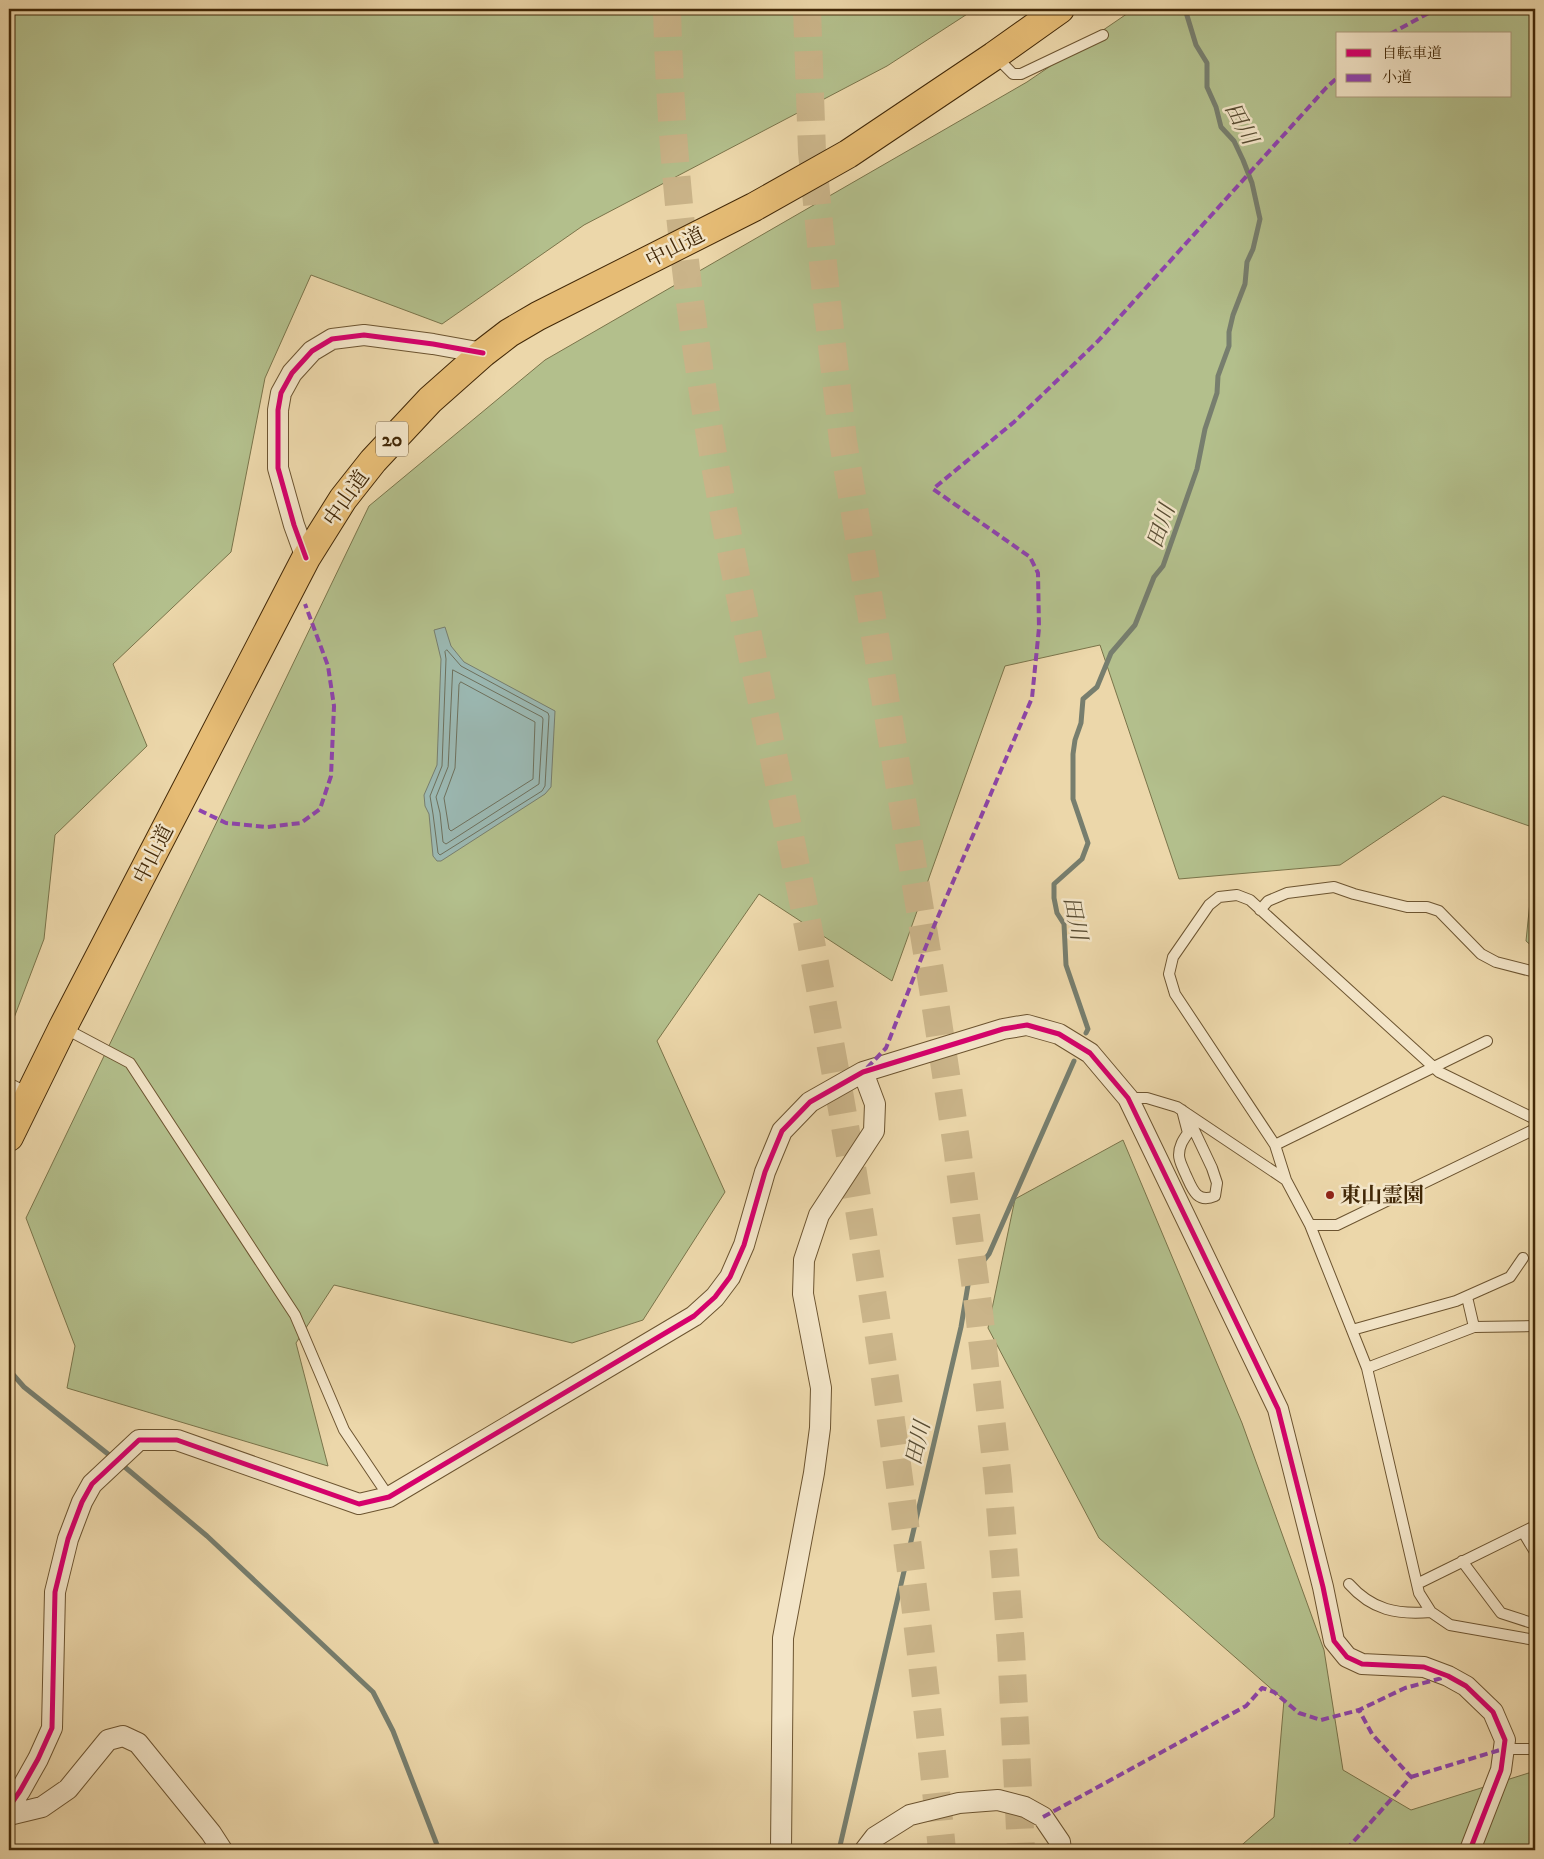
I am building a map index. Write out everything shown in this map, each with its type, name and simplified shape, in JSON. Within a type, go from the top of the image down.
[{"type":"highway","name":"中山道","points":[[9,1137],[18,1094],[63,1028],[306,558],[343,500],[373,461],[430,400],[483,353],[509,333],[538,316],[745,211],[848,154],[994,56],[1060,9]]},
{"type":"street","points":[[306,558],[294,525],[278,468],[278,410],[281,393],[292,373],[312,351],[332,339],[364,335],[483,353]]},
{"type":"street","points":[[9,1806],[38,1759],[52,1728],[55,1592],[68,1538],[82,1502],[92,1484],[139,1440],[177,1440],[359,1504],[388,1497],[694,1316],[715,1297],[730,1277],[744,1244],[765,1172],[782,1131],[810,1102],[863,1072],[1003,1030],[1027,1025],[1059,1034],[1090,1053],[1128,1098],[1278,1409],[1323,1587],[1334,1641],[1347,1657],[1362,1664],[1424,1667],[1448,1676],[1466,1686],[1492,1712],[1505,1740],[1501,1770],[1470,1850]]},
{"type":"street","points":[[781,1850],[783,1638],[814,1473],[820,1428],[821,1388],[803,1294],[804,1260],[819,1215],[874,1132],[875,1104],[863,1072]]},
{"type":"street","points":[[9,1815],[42,1807],[68,1789],[108,1740],[122,1736],[138,1743],[211,1833],[222,1850]]},
{"type":"street","points":[[865,1850],[875,1837],[910,1815],[958,1803],[998,1800],[1025,1807],[1043,1817],[1060,1842],[1061,1850]]},
{"type":"lane","points":[[994,56],[1013,74],[1021,74],[1103,35]]},
{"type":"lane","points":[[1260,910],[1268,901],[1287,893],[1334,887],[1407,908],[1427,907],[1439,910],[1481,954],[1496,962],[1535,972]]},
{"type":"lane","points":[[1535,1119],[1439,1072],[1250,900],[1237,895],[1219,897],[1209,905],[1173,956],[1169,974],[1175,994],[1275,1145],[1286,1180],[1310,1225],[1367,1368],[1419,1593],[1431,1612],[1450,1625],[1535,1640]]},
{"type":"lane","points":[[63,1028],[130,1063],[295,1315],[344,1430],[388,1497]]},
{"type":"lane","points":[[1275,1145],[1487,1041]]},
{"type":"lane","points":[[1128,1098],[1147,1098],[1177,1107],[1286,1180]]},
{"type":"lane","points":[[1184,1112],[1212,1168],[1217,1183],[1215,1196],[1208,1199],[1201,1198],[1193,1191],[1178,1156],[1180,1144],[1188,1133],[1184,1112]]},
{"type":"lane","points":[[1310,1225],[1338,1225],[1535,1129]]},
{"type":"lane","points":[[1352,1330],[1456,1302],[1468,1297],[1510,1277],[1523,1258]]},
{"type":"lane","points":[[1468,1297],[1474,1327]]},
{"type":"lane","points":[[1367,1368],[1474,1327],[1535,1326]]},
{"type":"lane","points":[[1417,1584],[1535,1526]]},
{"type":"lane","points":[[1523,1532],[1535,1552]]},
{"type":"lane","points":[[1462,1562],[1501,1613],[1535,1624]]},
{"type":"lane","points":[[1349,1584],[1374,1606],[1392,1611],[1431,1612]]},
{"type":"lane","points":[[1503,1749],[1535,1749]]},
{"type":"green space","points":[[9,9],[975,9],[887,66],[584,225],[442,324],[311,275],[265,378],[231,552],[113,664],[147,746],[55,835],[44,939],[9,1031]]},
{"type":"green space","points":[[1134,9],[1535,9],[1535,828],[1443,796],[1340,865],[1179,879],[1100,645],[1005,666],[892,981],[759,894],[657,1041],[725,1192],[643,1320],[572,1343],[334,1285],[296,1343],[328,1466],[67,1388],[75,1346],[26,1218],[369,506],[545,360],[1027,82]]},
{"type":"green space","points":[[1535,852],[1535,949],[1526,941]]},
{"type":"green space","points":[[1123,1140],[1242,1423],[1324,1650],[1343,1770],[1411,1810],[1535,1771],[1535,1850],[1236,1850],[1274,1817],[1284,1700],[1099,1538],[988,1328],[1015,1199]]},
{"type":"water","points":[[445,627],[451,646],[464,662],[555,711],[551,787],[545,794],[441,861],[437,861],[433,856],[429,814],[425,806],[424,795],[437,765],[441,659],[434,630]]},
{"type":"waterway","name":"田川","points":[[1086,1033],[1088,1029],[1066,965],[1064,924],[1057,913],[1054,898],[1054,884],[1082,859],[1088,843],[1073,799],[1073,754],[1075,740],[1081,723],[1083,699],[1097,687],[1111,653],[1135,625],[1154,577],[1163,566],[1197,469],[1205,429],[1217,393],[1218,376],[1229,346],[1229,332],[1233,315],[1245,284],[1247,262],[1253,249],[1260,219],[1252,183],[1243,160],[1234,141],[1221,127],[1216,107],[1207,87],[1207,63],[1196,45],[1185,9]]},
{"type":"waterway","name":"田川","points":[[839,1850],[961,1327],[969,1279],[989,1254],[1074,1061]]},
{"type":"waterway","points":[[9,1370],[24,1387],[113,1458]]},
{"type":"waterway","points":[[120,1463],[207,1536],[373,1692],[393,1731],[439,1850]]},
{"type":"tunnel","points":[[667,9],[673,137],[686,265],[703,393],[725,520],[801,889],[852,1168],[903,1508],[942,1850]]},
{"type":"tunnel","points":[[807,9],[812,152],[843,441],[933,989],[979,1312],[998,1480],[1011,1647],[1021,1850]]},
{"type":"marked path","points":[[1394,32],[1436,9]]},
{"type":"marked path","points":[[867,1068],[886,1048],[934,926],[1032,698],[1039,628],[1038,573],[1030,557],[933,489],[1014,422],[1098,341],[1336,79]]},
{"type":"marked path","points":[[199,810],[226,823],[267,827],[301,823],[320,809],[331,776],[334,706],[328,666],[305,604]]},
{"type":"marked path","points":[[1043,1817],[1246,1706],[1262,1688],[1274,1692],[1299,1713],[1321,1720],[1359,1710],[1405,1688],[1446,1677]]},
{"type":"marked path","points":[[1346,1850],[1411,1777],[1372,1734],[1359,1710]]},
{"type":"marked path","points":[[1411,1777],[1503,1749]]},
{"type":"cycle path","points":[[306,558],[294,525],[278,468],[278,410],[281,393],[292,373],[312,351],[332,339],[364,335],[483,353]]},
{"type":"cycle path","points":[[9,1807],[38,1759],[52,1728],[55,1592],[68,1539],[82,1502],[92,1484],[139,1440],[177,1440],[359,1504],[389,1497],[694,1316],[715,1297],[730,1277],[744,1245],[765,1172],[782,1131],[810,1102],[863,1072],[1003,1029],[1027,1025],[1059,1034],[1090,1053],[1128,1098],[1278,1409],[1323,1587],[1334,1641],[1347,1657],[1362,1664],[1424,1667],[1448,1676],[1466,1686],[1493,1712],[1505,1740],[1501,1770],[1470,1850]]},
{"type":"place","name":"東山霊園","points":[[1330,1195]]}]
